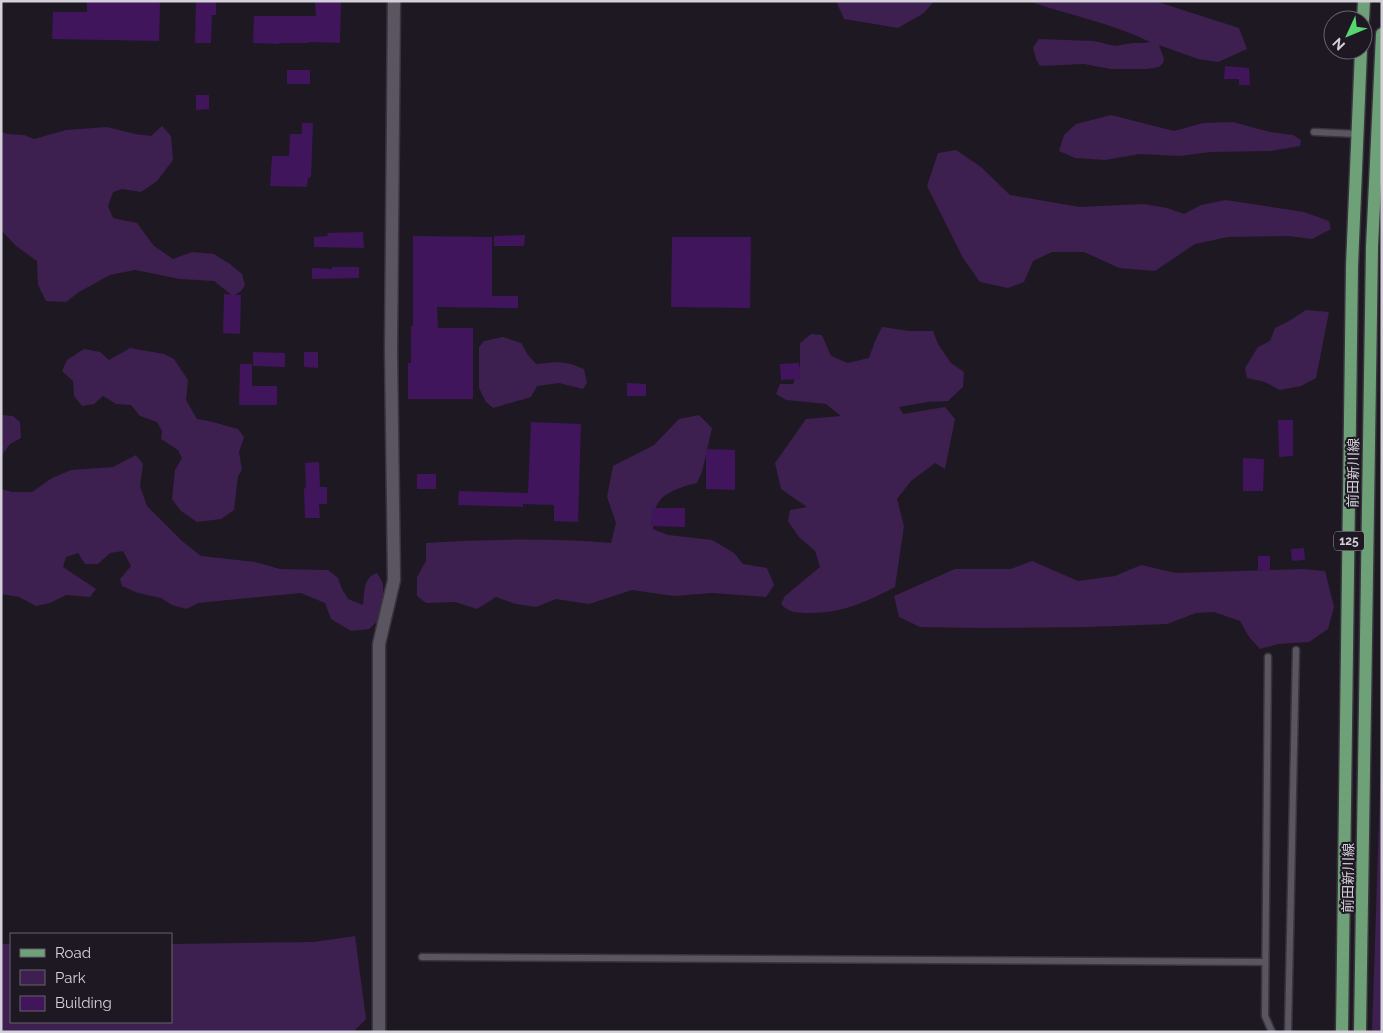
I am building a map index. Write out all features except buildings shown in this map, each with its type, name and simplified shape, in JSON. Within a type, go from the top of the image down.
[{"type":"main road","name":"前田新川線","points":[[1360,1032],[1372,247],[1382,34]]},
{"type":"main road","name":"前田新川線","points":[[1342,1032],[1352,266],[1362,60]]},
{"type":"street","points":[[379,1032],[379,644],[394,580],[391,350],[394,1]]},
{"type":"lane","points":[[1314,132],[1358,134]]},
{"type":"lane","points":[[1288,1032],[1296,650]]},
{"type":"lane","points":[[1268,657],[1265,1016],[1272,1032]]},
{"type":"lane","points":[[422,957],[1265,962]]},
{"type":"green space","points":[[836,1],[934,1],[924,13],[898,28],[844,19]]},
{"type":"green space","points":[[1028,1],[1155,1],[1239,28],[1247,49],[1218,62],[1198,59],[1159,45],[1164,59],[1163,63],[1159,67],[1147,69],[1111,69],[1084,64],[1040,66],[1033,47],[1039,39],[1094,41],[1115,46],[1150,42],[1105,24]]},
{"type":"green space","points":[[1111,115],[1174,131],[1203,123],[1233,122],[1270,132],[1293,135],[1301,140],[1300,146],[1271,151],[1210,152],[1180,156],[1140,154],[1105,160],[1075,158],[1059,151],[1064,135],[1076,124]]},
{"type":"green space","points":[[162,126],[171,136],[173,160],[157,181],[141,192],[122,189],[113,192],[108,206],[113,218],[137,223],[154,246],[173,259],[192,252],[214,254],[242,274],[245,285],[241,291],[233,296],[214,281],[180,279],[135,270],[110,275],[79,292],[66,302],[46,301],[38,285],[37,261],[16,246],[1,228],[1,132],[24,135],[34,139],[66,130],[107,127],[151,136]]},
{"type":"green space","points":[[956,150],[981,167],[1010,195],[1080,207],[1144,204],[1167,208],[1184,214],[1201,205],[1226,200],[1304,212],[1329,221],[1331,229],[1312,239],[1288,236],[1228,237],[1195,244],[1155,271],[1119,268],[1084,252],[1052,252],[1033,261],[1024,282],[1008,288],[980,282],[963,258],[927,186],[938,153]]},
{"type":"green space","points":[[1306,310],[1329,312],[1316,378],[1301,386],[1280,390],[1265,382],[1247,378],[1245,368],[1258,347],[1270,341],[1275,328]]},
{"type":"green space","points":[[882,327],[909,331],[933,331],[938,344],[951,363],[964,372],[963,387],[948,401],[899,407],[903,414],[945,407],[955,419],[945,469],[935,463],[911,481],[897,499],[904,526],[895,587],[844,609],[810,613],[791,611],[781,604],[785,596],[820,567],[815,551],[799,537],[788,521],[790,510],[807,507],[781,489],[775,463],[806,419],[841,416],[826,404],[786,400],[776,394],[780,384],[793,384],[800,366],[800,343],[811,334],[822,335],[831,356],[848,363],[869,358]]},
{"type":"green space","points":[[503,337],[521,343],[536,364],[557,362],[571,364],[584,369],[587,383],[583,389],[559,383],[537,386],[531,397],[493,408],[486,402],[479,388],[479,347],[484,341]]},
{"type":"green space","points":[[130,348],[164,354],[174,359],[188,380],[186,400],[197,419],[238,429],[244,437],[239,452],[242,470],[238,476],[234,510],[221,519],[197,522],[181,511],[172,499],[175,470],[182,458],[178,450],[161,439],[162,431],[157,422],[140,416],[131,405],[116,404],[103,396],[94,404],[82,406],[74,396],[73,381],[62,371],[67,360],[84,349],[100,352],[109,360]]},
{"type":"green space","points":[[1,415],[13,416],[20,422],[21,438],[10,444],[1,456]]},
{"type":"green space","points":[[699,415],[712,428],[702,472],[697,483],[672,491],[662,498],[655,509],[653,529],[668,535],[712,540],[734,553],[743,564],[767,568],[774,585],[766,597],[712,593],[674,596],[632,590],[589,604],[556,599],[536,607],[516,604],[496,597],[477,609],[455,602],[426,603],[417,596],[417,577],[426,561],[426,543],[565,540],[611,543],[616,523],[607,497],[613,466],[654,445],[679,419]]},
{"type":"green space","points":[[136,455],[143,464],[140,486],[147,506],[182,541],[201,556],[255,562],[280,569],[328,570],[338,578],[348,599],[363,605],[367,582],[372,575],[377,573],[383,583],[383,595],[378,621],[369,629],[351,631],[331,619],[325,603],[301,593],[198,603],[187,609],[172,605],[161,598],[138,593],[122,586],[120,579],[131,566],[123,551],[110,553],[98,564],[85,564],[78,553],[66,557],[63,567],[96,589],[90,597],[66,595],[50,603],[36,606],[19,597],[1,594],[1,489],[12,492],[32,492],[52,478],[71,470],[113,467]]},
{"type":"green space","points":[[1032,561],[1078,581],[1115,576],[1141,565],[1176,573],[1303,569],[1325,571],[1334,607],[1328,629],[1309,642],[1278,644],[1260,649],[1249,637],[1240,621],[1214,612],[1196,613],[1167,624],[1089,627],[920,627],[899,617],[894,596],[955,569],[1011,569]]},
{"type":"green space","points":[[1382,729],[1382,1032],[1372,1032]]},
{"type":"green space","points":[[355,936],[366,1019],[353,1032],[1,1032],[1,944],[10,944],[10,1023],[172,1023],[172,944],[314,942]]}]
